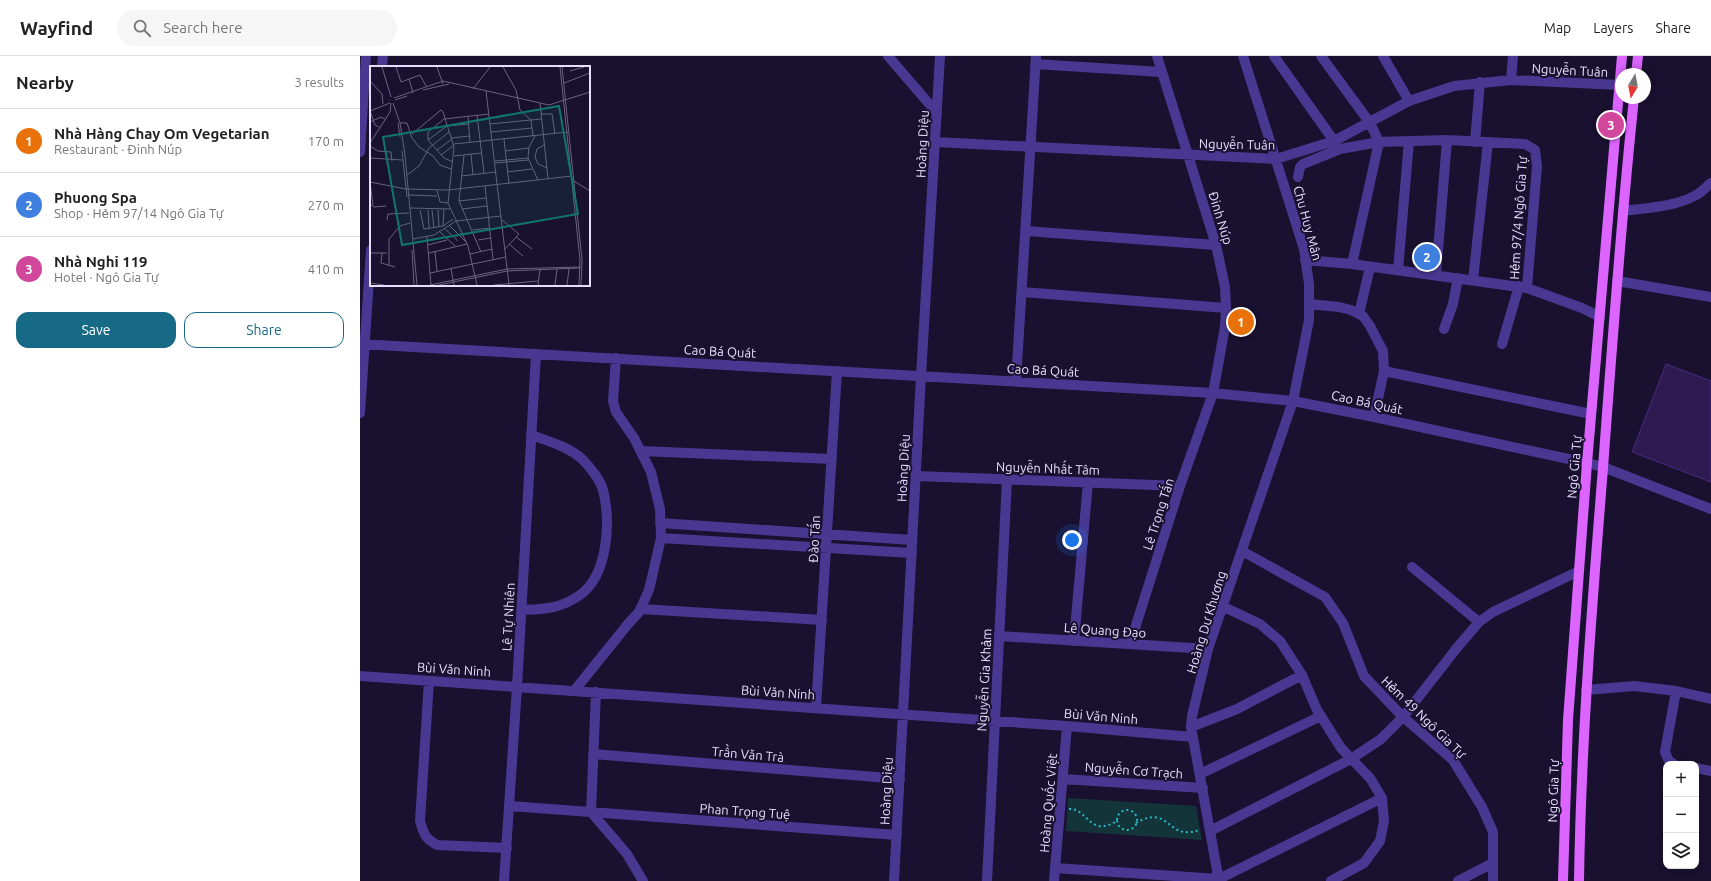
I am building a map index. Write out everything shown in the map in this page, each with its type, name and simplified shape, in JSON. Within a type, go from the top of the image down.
[{"type":"main road","name":"Ngô Gia Tự","points":[[1621,68],[1622,56]]},
{"type":"main road","points":[[1637,68],[1638,56]]},
{"type":"main road","name":"Ngô Gia Tự","points":[[1563,881],[1570,689],[1591,414],[1618,104]]},
{"type":"main road","points":[[1579,881],[1580,792],[1586,690],[1617,281],[1633,104]]},
{"type":"main road","points":[[1609,209],[1623,211]]},
{"type":"main road","points":[[1600,317],[1614,324]]},
{"type":"main road","points":[[1579,571],[1595,563]]},
{"type":"main road","points":[[1570,689],[1586,690]]},
{"type":"street","points":[[360,152],[366,56]]},
{"type":"street","points":[[888,56],[937,113]]},
{"type":"street","name":"Hoàng Diệu","points":[[894,881],[940,56]]},
{"type":"street","name":"Đinh Núp","points":[[1157,56],[1216,245],[1225,287],[1225,327],[1213,393]]},
{"type":"street","name":"Chu Huy Mân","points":[[1243,56],[1304,249],[1309,284],[1309,320],[1293,401]]},
{"type":"street","points":[[1274,56],[1334,141]]},
{"type":"street","points":[[1321,56],[1370,123],[1379,142],[1352,264]]},
{"type":"street","points":[[1383,56],[1409,101]]},
{"type":"street","points":[[1511,80],[1513,56]]},
{"type":"street","points":[[1016,381],[1035,60],[1161,72]]},
{"type":"street","name":"Nguyễn Tuân","points":[[935,142],[1187,156],[1276,159],[1334,141],[1409,101],[1454,86],[1480,82],[1511,80],[1615,85]]},
{"type":"street","points":[[1475,142],[1480,82]]},
{"type":"street","points":[[1436,275],[1447,140]]},
{"type":"street","points":[[1298,177],[1300,167],[1303,164],[1340,149],[1379,142],[1447,140],[1488,142],[1473,280]]},
{"type":"street","points":[[1398,270],[1409,141]]},
{"type":"street","name":"Hẻm 97/4 Ngô Gia Tự","points":[[1488,142],[1525,144],[1535,150],[1536,154],[1523,287]]},
{"type":"street","points":[[1697,195],[1711,183]]},
{"type":"street","points":[[1623,211],[1668,204],[1697,195],[1711,194]]},
{"type":"street","points":[[1026,231],[1216,245]]},
{"type":"street","points":[[1305,260],[1370,266],[1523,287],[1582,308],[1600,317]]},
{"type":"street","points":[[360,413],[363,344],[370,262]]},
{"type":"street","points":[[1359,314],[1370,266]]},
{"type":"street","points":[[1444,329],[1453,304],[1458,278]]},
{"type":"street","points":[[1617,281],[1711,297]]},
{"type":"street","points":[[1502,344],[1523,287]]},
{"type":"street","points":[[1022,292],[1226,308]]},
{"type":"street","points":[[1309,304],[1339,307],[1351,310],[1363,316],[1379,341],[1383,351],[1384,371],[1374,417]]},
{"type":"street","name":"Cao Bá Quát","points":[[363,344],[1213,393],[1293,401],[1374,417],[1603,467],[1711,509]]},
{"type":"street","name":"Lê Tự Nhiên","points":[[504,881],[518,687],[536,354]]},
{"type":"street","points":[[574,691],[641,609],[649,590],[661,538],[660,510],[651,472],[642,451],[616,412],[613,401],[616,358]]},
{"type":"street","name":"Đào Tấn","points":[[816,708],[837,371]]},
{"type":"street","points":[[1384,371],[1591,414]]},
{"type":"street","name":"Lê Trọng Tấn","points":[[1130,644],[1180,486],[1213,393]]},
{"type":"street","name":"Hoàng Dư Khương","points":[[1219,880],[1192,732],[1192,716],[1208,649],[1224,607],[1293,401]]},
{"type":"street","points":[[522,610],[550,609],[570,602],[581,594],[593,581],[601,567],[606,536],[606,510],[603,489],[595,476],[583,460],[567,449],[531,435]]},
{"type":"street","points":[[642,451],[832,459]]},
{"type":"street","name":"Nguyễn Nhất Tâm","points":[[916,476],[1180,486]]},
{"type":"street","name":"Nguyễn Gia Khảm","points":[[987,881],[1007,479]]},
{"type":"street","points":[[1074,640],[1088,482]]},
{"type":"street","points":[[660,523],[912,540]]},
{"type":"street","points":[[661,538],[912,553]]},
{"type":"street","name":"Hẻm 49 Ngô Gia Tự","points":[[1242,551],[1325,597],[1343,623],[1364,676],[1403,717],[1453,760],[1482,807],[1493,832],[1493,881]]},
{"type":"street","points":[[1412,567],[1479,622]]},
{"type":"street","points":[[1210,829],[1351,759],[1381,739],[1403,717],[1479,622],[1493,612],[1579,571]]},
{"type":"street","points":[[1224,607],[1260,624],[1280,641],[1302,675],[1321,716],[1341,748],[1370,778],[1382,798],[1384,821],[1380,841],[1364,863],[1331,881]]},
{"type":"street","points":[[641,609],[822,620]]},
{"type":"street","name":"Lê Quang Đạo","points":[[999,636],[1208,649]]},
{"type":"street","points":[[1192,732],[1302,675]]},
{"type":"street","name":"Bùi Văn Ninh","points":[[360,676],[903,715],[1067,726],[1192,732]]},
{"type":"street","points":[[429,680],[420,821],[423,832],[428,840],[438,845],[507,848]]},
{"type":"street","points":[[1586,690],[1634,686],[1711,699]]},
{"type":"street","points":[[596,692],[591,812],[627,854],[643,881]]},
{"type":"street","points":[[1669,761],[1665,752],[1676,692]]},
{"type":"street","points":[[1200,774],[1321,716]]},
{"type":"street","name":"Hoàng Quốc Việt","points":[[1054,881],[1067,726]]},
{"type":"street","name":"Trần Văn Trà","points":[[593,754],[900,779]]},
{"type":"street","points":[[1699,769],[1711,771]]},
{"type":"street","name":"Nguyễn Cơ Trạch","points":[[1063,779],[1203,788]]},
{"type":"street","points":[[1055,868],[1219,880],[1382,798]]},
{"type":"street","name":"Phan Trọng Tuệ","points":[[510,806],[896,835]]},
{"type":"street","points":[[1458,881],[1493,863]]},
{"type":"path","points":[[1060,813],[1073,809],[1078,811],[1089,822],[1100,826],[1105,826],[1117,821]]},
{"type":"path","points":[[1136,823],[1135,815],[1127,810],[1121,812],[1117,821],[1119,827],[1125,830],[1132,829],[1136,823],[1148,817],[1158,817],[1163,819],[1176,830],[1187,833],[1210,829]]},
{"type":"green space","points":[[1068,798],[1196,806],[1202,840],[1066,831]]},
{"type":"building","points":[[1666,364],[1711,381],[1711,482],[1632,452]]},
{"type":"place","name":"Nhà Nghỉ 119","points":[[1611,125]]},
{"type":"place","name":"Phuong Spa","points":[[1427,257]]},
{"type":"place","name":"Nhà Hàng Chay Om Vegetarian","points":[[1241,322]]}]
